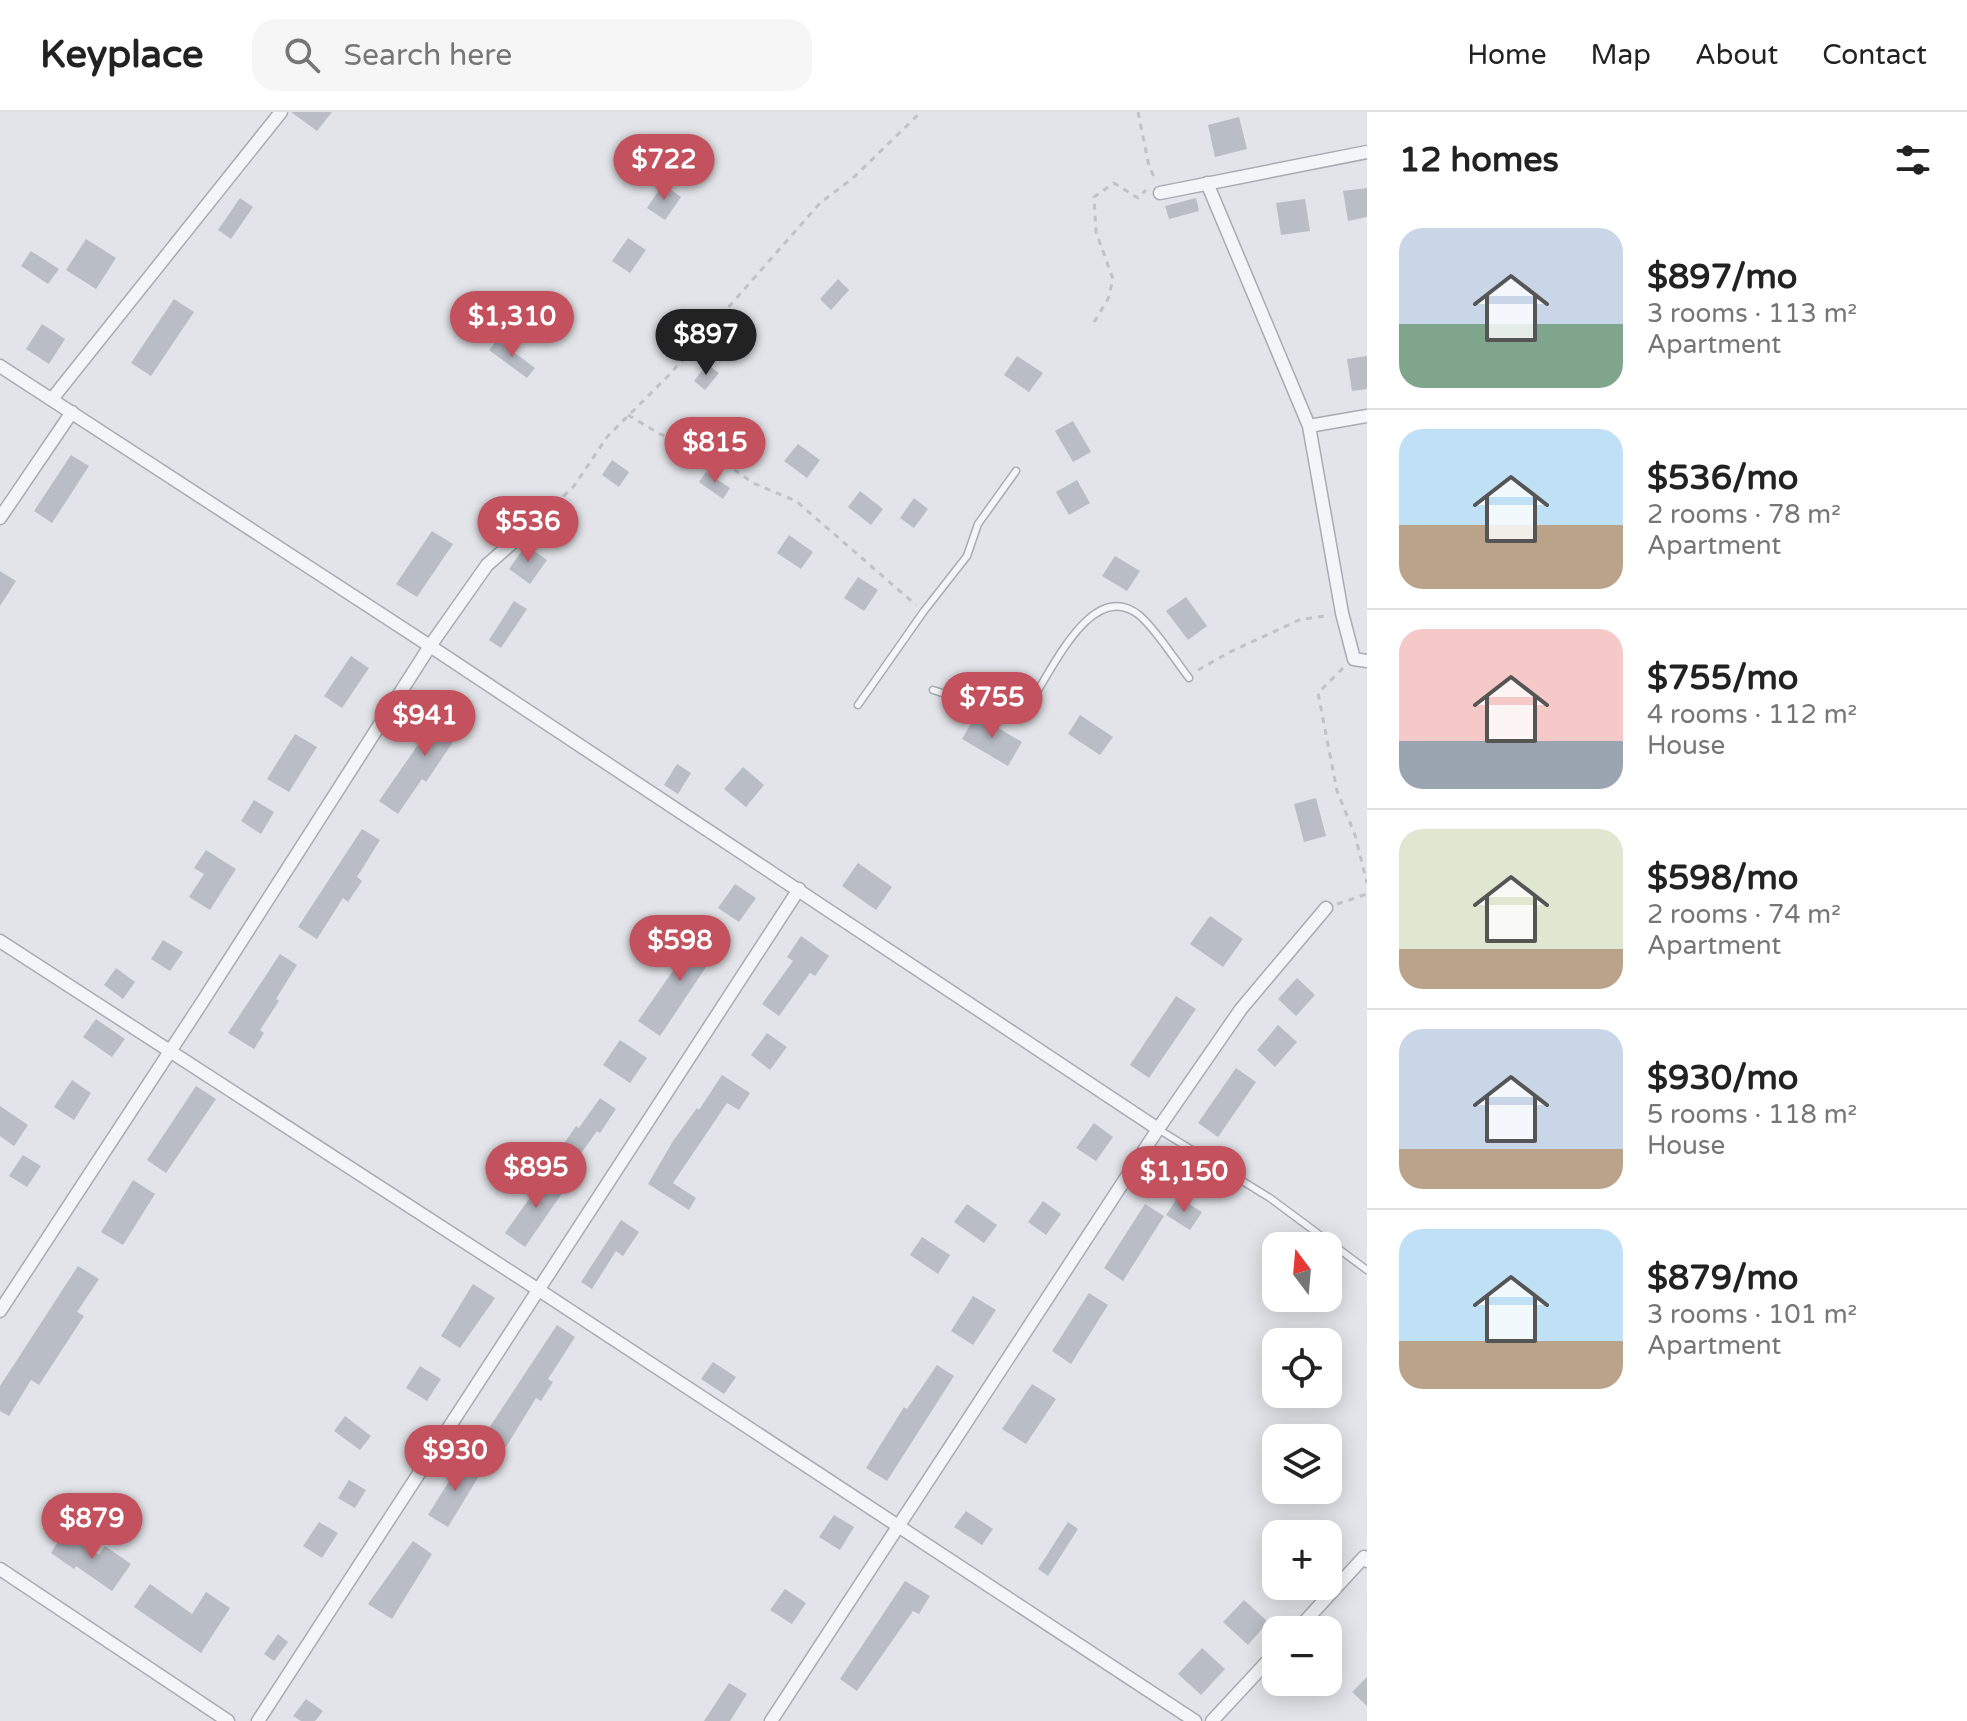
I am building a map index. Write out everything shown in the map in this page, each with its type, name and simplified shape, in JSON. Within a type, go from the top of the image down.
[{"type":"street","points":[[52,399],[281,112]]},
{"type":"street","points":[[1158,187],[1207,183],[1367,152]]},
{"type":"street","points":[[1207,183],[1309,426],[1342,613],[1360,660]]},
{"type":"street","points":[[0,366],[799,889],[1158,1129]]},
{"type":"street","points":[[0,518],[72,412]]},
{"type":"street","points":[[1309,426],[1367,416]]},
{"type":"street","points":[[0,1311],[171,1051],[430,646],[487,565],[537,521]]},
{"type":"street","points":[[258,1721],[799,889]]},
{"type":"street","points":[[771,1721],[1158,1129],[1241,1009],[1326,908]]},
{"type":"street","points":[[0,941],[1195,1721]]},
{"type":"street","points":[[1310,1616],[1364,1557],[1367,1561]]},
{"type":"street","points":[[0,1569],[228,1721]]},
{"type":"street","points":[[1212,1721],[1262,1667]]},
{"type":"lane","points":[[858,705],[967,556],[978,524],[1016,471]]},
{"type":"lane","points":[[933,690],[982,706],[1001,708],[1029,704],[1077,630],[1095,611],[1116,606],[1138,615],[1189,678]]},
{"type":"lane","points":[[1158,1129],[1270,1198],[1367,1270]]},
{"type":"path","points":[[537,521],[574,486],[607,437],[669,375],[820,203],[853,178],[921,112]]},
{"type":"path","points":[[1094,322],[1108,299],[1113,279],[1096,232],[1094,197],[1114,183],[1138,198],[1158,187],[1149,166],[1138,112]]},
{"type":"path","points":[[628,415],[660,434],[712,454],[753,483],[796,501],[924,611]]},
{"type":"path","points":[[1189,678],[1203,664],[1299,620],[1342,613]]},
{"type":"path","points":[[1360,660],[1318,693],[1337,791],[1355,835],[1367,883]]},
{"type":"path","points":[[1326,908],[1367,894]]},
{"type":"building","points":[[291,112],[332,112],[317,131]]},
{"type":"building","points":[[1239,117],[1247,149],[1215,157],[1208,125]]},
{"type":"building","points":[[663,184],[681,197],[665,220],[647,208]]},
{"type":"building","points":[[1367,188],[1367,217],[1348,221],[1343,191]]},
{"type":"building","points":[[240,198],[253,207],[231,239],[218,230]]},
{"type":"building","points":[[1196,198],[1199,211],[1169,219],[1165,206]]},
{"type":"building","points":[[1305,199],[1310,231],[1281,235],[1276,203]]},
{"type":"building","points":[[628,238],[646,250],[630,273],[612,261]]},
{"type":"building","points":[[86,239],[116,258],[96,289],[66,270]]},
{"type":"building","points":[[31,251],[59,269],[48,284],[21,266]]},
{"type":"building","points":[[838,279],[849,290],[831,310],[820,299]]},
{"type":"building","points":[[174,299],[194,312],[151,376],[131,363]]},
{"type":"building","points":[[42,324],[65,339],[49,364],[26,349]]},
{"type":"building","points":[[497,340],[535,368],[527,378],[489,350]]},
{"type":"building","points":[[1017,356],[1043,373],[1029,392],[1004,375]]},
{"type":"building","points":[[1367,356],[1367,389],[1352,391],[1347,359]]},
{"type":"building","points":[[707,364],[719,373],[705,390],[694,381]]},
{"type":"building","points":[[1073,421],[1091,452],[1073,462],[1055,431]]},
{"type":"building","points":[[798,444],[820,460],[807,478],[784,461]]},
{"type":"building","points":[[71,455],[89,466],[52,523],[34,511]]},
{"type":"building","points":[[612,460],[629,472],[619,487],[602,475]]},
{"type":"building","points":[[706,472],[730,488],[723,499],[699,482]]},
{"type":"building","points":[[1077,480],[1090,503],[1069,515],[1056,492]]},
{"type":"building","points":[[860,491],[883,509],[871,525],[848,507]]},
{"type":"building","points":[[914,498],[928,509],[914,528],[900,518]]},
{"type":"building","points":[[432,531],[453,544],[417,597],[396,584]]},
{"type":"building","points":[[789,535],[813,552],[801,569],[777,553]]},
{"type":"building","points":[[526,545],[547,560],[530,584],[509,569]]},
{"type":"building","points":[[1115,556],[1140,571],[1127,591],[1102,576]]},
{"type":"building","points":[[0,571],[16,581],[0,606]]},
{"type":"building","points":[[858,577],[878,590],[864,611],[844,598]]},
{"type":"building","points":[[1186,597],[1207,626],[1188,640],[1166,611]]},
{"type":"building","points":[[514,601],[527,609],[501,648],[489,640]]},
{"type":"building","points":[[351,656],[369,668],[342,708],[324,696]]},
{"type":"building","points":[[447,703],[469,718],[426,782],[422,779],[398,814],[379,801]]},
{"type":"building","points":[[976,715],[1022,742],[1008,766],[962,739]]},
{"type":"building","points":[[1080,715],[1113,737],[1100,755],[1068,734]]},
{"type":"building","points":[[295,734],[317,747],[289,792],[267,779]]},
{"type":"building","points":[[677,764],[691,773],[678,794],[664,785]]},
{"type":"building","points":[[743,767],[764,785],[746,807],[724,789]]},
{"type":"building","points":[[1316,798],[1326,836],[1304,842],[1294,804]]},
{"type":"building","points":[[254,800],[274,812],[261,834],[241,821]]},
{"type":"building","points":[[362,829],[380,840],[357,877],[362,881],[348,902],[343,898],[317,939],[298,927]]},
{"type":"building","points":[[206,850],[236,869],[210,910],[189,897],[204,874],[194,868]]},
{"type":"building","points":[[858,863],[892,887],[876,910],[842,886]]},
{"type":"building","points":[[735,884],[756,898],[739,922],[718,908]]},
{"type":"building","points":[[1210,916],[1243,939],[1223,967],[1190,944]]},
{"type":"building","points":[[702,929],[722,943],[660,1036],[638,1021]]},
{"type":"building","points":[[801,936],[829,956],[815,976],[810,973],[779,1016],[762,1004],[793,961],[787,957]]},
{"type":"building","points":[[163,940],[183,952],[170,971],[151,959]]},
{"type":"building","points":[[280,954],[297,965],[260,1030],[264,1033],[254,1049],[228,1033]]},
{"type":"building","points":[[116,968],[135,982],[123,999],[104,985]]},
{"type":"building","points":[[1297,978],[1315,995],[1296,1016],[1278,999]]},
{"type":"building","points":[[1176,996],[1196,1009],[1149,1078],[1130,1065]]},
{"type":"building","points":[[96,1019],[125,1039],[112,1057],[83,1037]]},
{"type":"building","points":[[1278,1025],[1297,1042],[1275,1067],[1257,1050]]},
{"type":"building","points":[[767,1033],[787,1047],[770,1070],[751,1055]]},
{"type":"building","points":[[620,1040],[647,1058],[630,1083],[603,1065]]},
{"type":"building","points":[[1236,1068],[1256,1082],[1218,1137],[1198,1123]]},
{"type":"building","points":[[722,1075],[750,1093],[739,1110],[727,1103],[673,1183],[696,1198],[689,1210],[648,1184],[673,1141]]},
{"type":"building","points":[[72,1080],[91,1093],[74,1120],[54,1107]]},
{"type":"building","points":[[196,1086],[216,1099],[166,1173],[147,1160]]},
{"type":"building","points":[[600,1098],[616,1109],[577,1159],[561,1148]]},
{"type":"building","points":[[0,1106],[28,1125],[14,1146],[0,1136]]},
{"type":"building","points":[[1094,1123],[1113,1137],[1096,1161],[1076,1148]]},
{"type":"building","points":[[23,1155],[41,1166],[27,1187],[9,1176]]},
{"type":"building","points":[[548,1172],[567,1186],[525,1247],[505,1233]]},
{"type":"building","points":[[133,1180],[155,1194],[123,1245],[101,1232]]},
{"type":"building","points":[[1178,1197],[1202,1212],[1190,1230],[1166,1215]]},
{"type":"building","points":[[1043,1201],[1061,1214],[1046,1235],[1028,1222]]},
{"type":"building","points":[[967,1204],[997,1225],[984,1243],[954,1222]]},
{"type":"building","points":[[1145,1204],[1164,1216],[1123,1281],[1104,1268]]},
{"type":"building","points":[[621,1220],[639,1232],[623,1256],[616,1251],[592,1289],[581,1282]]},
{"type":"building","points":[[922,1237],[950,1255],[938,1274],[910,1255]]},
{"type":"building","points":[[78,1266],[99,1279],[77,1312],[84,1316],[39,1385],[31,1380],[9,1416],[0,1411],[0,1386]]},
{"type":"building","points":[[473,1284],[495,1298],[460,1348],[441,1336]]},
{"type":"building","points":[[1089,1293],[1108,1305],[1071,1364],[1052,1351]]},
{"type":"building","points":[[973,1296],[996,1310],[973,1345],[951,1331]]},
{"type":"building","points":[[557,1325],[575,1337],[548,1379],[553,1382],[541,1401],[536,1398],[506,1447],[485,1434]]},
{"type":"building","points":[[713,1362],[736,1377],[724,1394],[701,1379]]},
{"type":"building","points":[[937,1365],[954,1376],[887,1481],[866,1468],[904,1407],[907,1409]]},
{"type":"building","points":[[420,1366],[441,1379],[427,1401],[406,1388]]},
{"type":"building","points":[[1032,1384],[1056,1399],[1026,1444],[1002,1429]]},
{"type":"building","points":[[345,1416],[371,1436],[360,1450],[334,1431]]},
{"type":"building","points":[[463,1459],[482,1471],[448,1527],[428,1515]]},
{"type":"building","points":[[349,1480],[366,1490],[355,1508],[338,1498]]},
{"type":"building","points":[[966,1511],[993,1529],[982,1545],[954,1527]]},
{"type":"building","points":[[834,1515],[854,1527],[840,1550],[819,1537]]},
{"type":"building","points":[[319,1522],[338,1533],[322,1558],[303,1546]]},
{"type":"building","points":[[1068,1522],[1078,1529],[1048,1576],[1038,1569]]},
{"type":"building","points":[[64,1532],[99,1555],[105,1546],[131,1564],[112,1591],[51,1553]]},
{"type":"building","points":[[413,1541],[432,1554],[392,1619],[368,1604]]},
{"type":"building","points":[[905,1581],[930,1596],[919,1614],[913,1611],[857,1691],[840,1679]]},
{"type":"building","points":[[150,1584],[192,1614],[206,1592],[230,1608],[201,1653],[134,1607]]},
{"type":"building","points":[[785,1589],[806,1603],[792,1624],[770,1610]]},
{"type":"building","points":[[1244,1600],[1262,1616],[1262,1629],[1248,1645],[1223,1622]]},
{"type":"building","points":[[278,1634],[288,1642],[274,1661],[264,1654]]},
{"type":"building","points":[[1202,1648],[1225,1669],[1201,1695],[1178,1674]]},
{"type":"building","points":[[1367,1677],[1367,1706],[1352,1692]]},
{"type":"building","points":[[729,1683],[747,1694],[730,1721],[704,1721]]},
{"type":"building","points":[[306,1699],[323,1711],[315,1721],[301,1721],[293,1716]]}]
